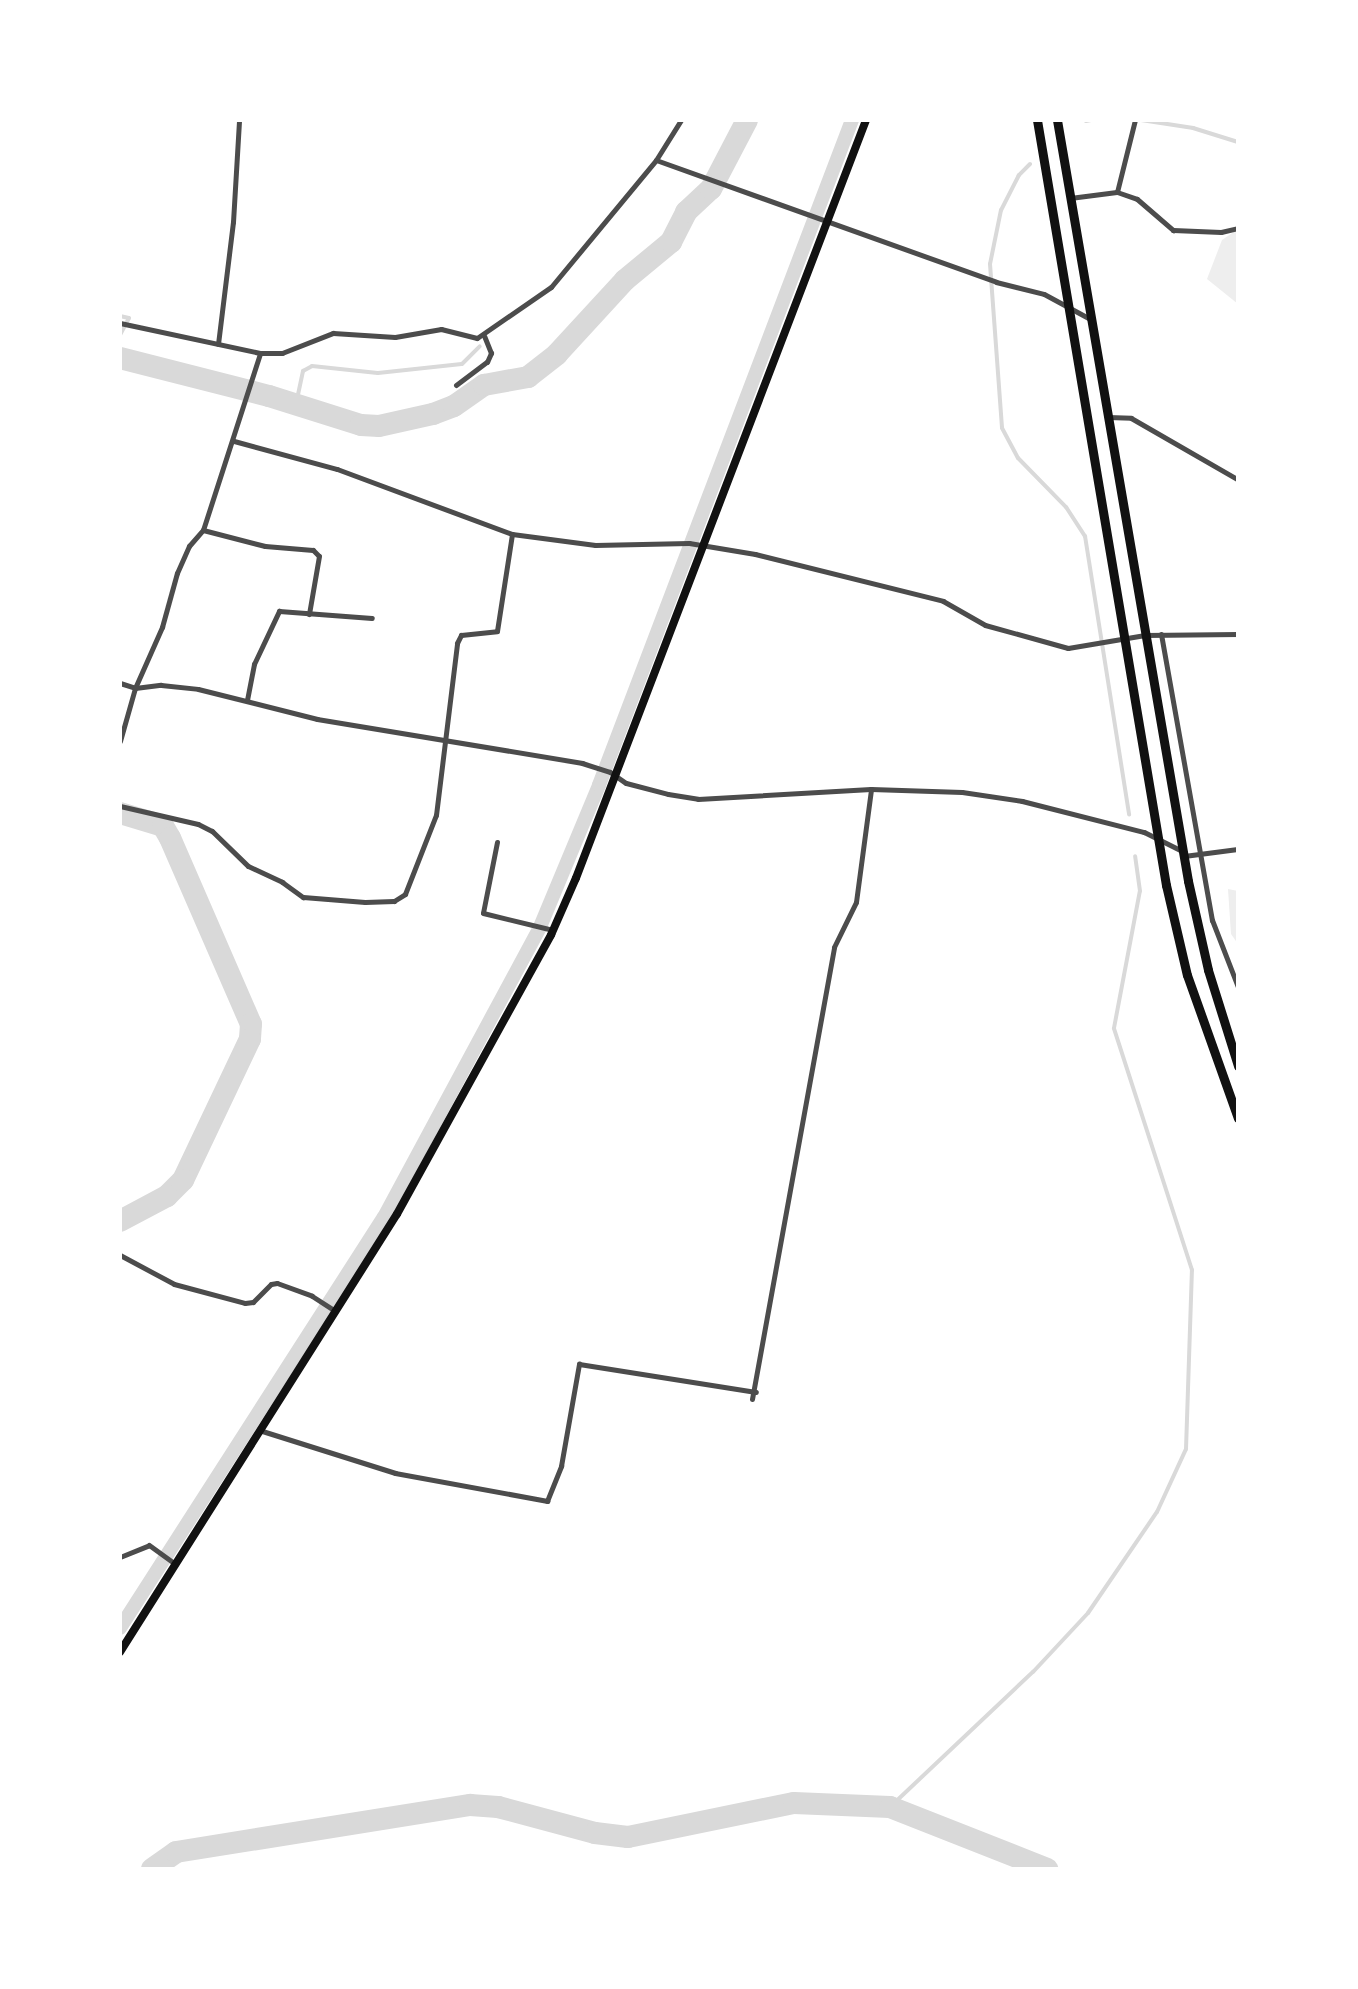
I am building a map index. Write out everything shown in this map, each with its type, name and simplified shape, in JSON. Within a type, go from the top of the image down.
[{"type":"highway","points":[[1037,120],[1157,838],[1187,975],[1238,1118]]},
{"type":"highway","points":[[1057,120],[1183,853],[1208,970],[1238,1066]]},
{"type":"main road","points":[[120,1652],[169,1559],[259,1430],[330,1307],[397,1214],[553,930],[699,545],[866,120]]},
{"type":"street","points":[[218,344],[233,222],[239,120]]},
{"type":"street","points":[[120,323],[260,353],[282,353],[333,333],[395,337],[441,329],[477,338],[484,336],[551,287],[656,160],[681,120]]},
{"type":"street","points":[[1117,192],[1135,120]]},
{"type":"street","points":[[656,160],[996,282],[1044,294],[1090,319]]},
{"type":"street","points":[[1070,198],[1117,192],[1137,199],[1173,230],[1221,232],[1238,228]]},
{"type":"street","points":[[456,385],[487,362],[491,353],[484,336]]},
{"type":"street","points":[[120,741],[135,688],[162,627],[177,573],[189,546],[203,530],[260,353]]},
{"type":"street","points":[[1107,417],[1131,418],[1238,479]]},
{"type":"street","points":[[234,441],[337,469],[512,534],[595,545],[689,543],[794,563],[943,601],[985,625],[1068,648],[1145,635],[1238,634]]},
{"type":"street","points":[[203,530],[265,546],[313,550],[319,556],[309,614]]},
{"type":"street","points":[[120,806],[198,824],[212,831],[248,866],[282,882],[303,897],[394,901],[405,894],[436,815],[457,643],[461,635],[497,631],[512,534]]},
{"type":"street","points":[[247,700],[254,664],[279,611],[372,618]]},
{"type":"street","points":[[1161,634],[1212,920],[1238,987]]},
{"type":"street","points":[[120,683],[135,688],[161,685],[247,700],[317,719],[600,768],[647,789],[698,799],[871,789],[962,792],[1022,801],[1157,838],[1183,853],[1238,849]]},
{"type":"street","points":[[752,1399],[756,1392],[790,1179],[834,947],[856,902],[871,789]]},
{"type":"street","points":[[497,842],[483,913],[553,930]]},
{"type":"street","points":[[120,1255],[174,1284],[245,1303],[253,1302],[271,1284],[277,1283],[330,1307]]},
{"type":"street","points":[[259,1430],[395,1473],[547,1501],[561,1466],[579,1364],[756,1392]]},
{"type":"street","points":[[120,1557],[149,1545],[169,1559]]},
{"type":"shaded area","points":[[1238,229],[1238,304],[1207,279],[1222,240]]},
{"type":"shaded area","points":[[1228,889],[1238,891],[1238,944],[1231,934]]},
{"type":"waterway","points":[[120,358],[269,396],[361,425],[379,426],[433,414],[454,406],[484,385],[528,377],[557,354],[625,280],[671,242],[686,212],[711,189],[747,120]]},
{"type":"waterway","points":[[120,1628],[384,1217],[540,927],[599,785],[852,120]]},
{"type":"waterway","points":[[1086,121],[1091,120]]},
{"type":"waterway","points":[[1141,120],[1193,128],[1238,142]]},
{"type":"waterway","points":[[1030,164],[1019,175],[1001,210],[990,264],[1002,428],[1018,458],[1066,507],[1085,536],[1129,815]]},
{"type":"waterway","points":[[120,316],[129,318],[120,335]]},
{"type":"waterway","points":[[296,404],[303,371],[312,366],[378,373],[462,364],[480,346]]},
{"type":"waterway","points":[[120,813],[163,826],[251,1024],[250,1039],[183,1180],[167,1196],[120,1221]]},
{"type":"waterway","points":[[890,1807],[1033,1672],[1088,1613],[1157,1512],[1186,1449],[1192,1270],[1114,1028],[1140,891],[1135,856]]},
{"type":"waterway","points":[[152,1869],[176,1852],[470,1805],[498,1807],[595,1833],[628,1837],[794,1803],[890,1807],[1047,1869]]}]
